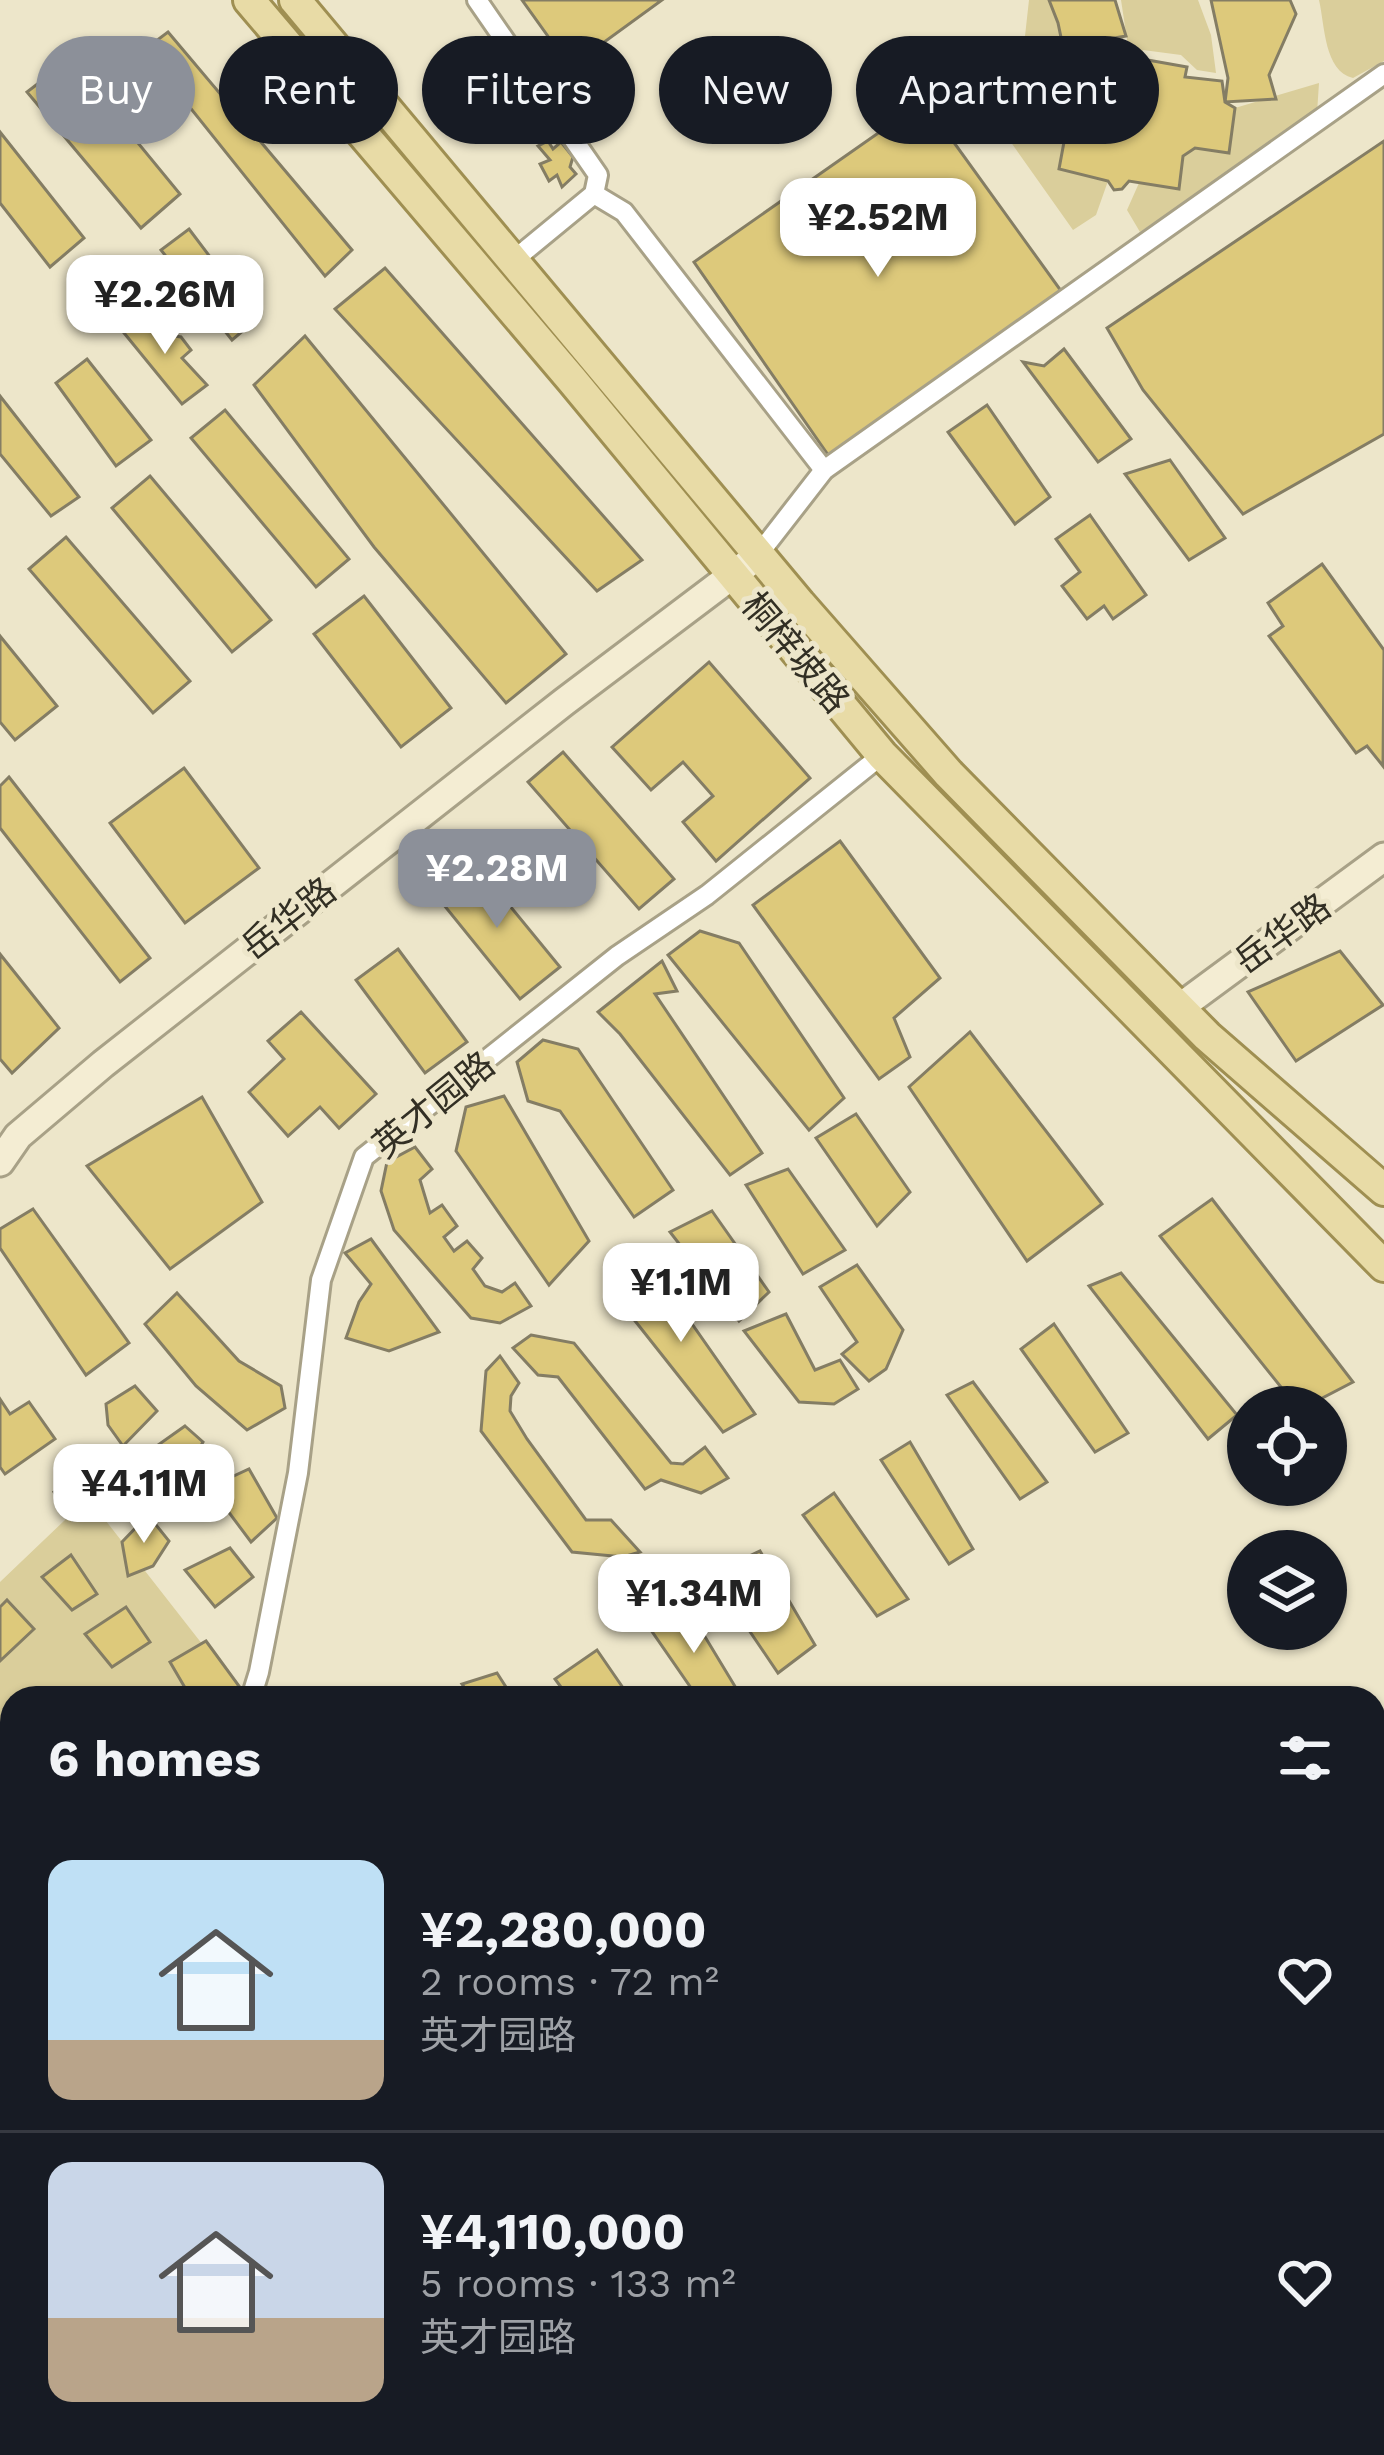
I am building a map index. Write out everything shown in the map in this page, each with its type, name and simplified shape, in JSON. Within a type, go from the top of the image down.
[{"type":"main road","name":"桐梓坡路","points":[[249,0],[882,755],[1384,1267]]},
{"type":"main road","name":"桐梓坡路","points":[[295,0],[758,555],[949,773],[1207,1036],[1384,1190]]},
{"type":"street","points":[[477,0],[598,175],[593,194],[515,259]]},
{"type":"street","points":[[758,555],[824,470],[1384,74]]},
{"type":"street","points":[[593,194],[624,212],[824,470]]},
{"type":"street","name":"岳华路","points":[[0,1162],[18,1136],[103,1064],[758,555]]},
{"type":"street","name":"英才园路","points":[[255,1686],[298,1473],[321,1280],[364,1157],[617,956],[707,895],[882,755]]},
{"type":"street","name":"岳华路","points":[[1179,1008],[1384,857]]},
{"type":"shaded area","points":[[1029,0],[1048,0],[1061,36],[1025,36]]},
{"type":"shaded area","points":[[1121,0],[1198,0],[1211,35],[1216,73],[1197,70],[1181,55],[1159,52],[1159,36],[1126,36]]},
{"type":"shaded area","points":[[1319,0],[1384,0],[1384,61],[1353,78],[1343,74],[1327,46]]},
{"type":"shaded area","points":[[1319,83],[1317,113],[1140,232],[1127,210],[1139,183],[1178,188],[1183,156],[1195,148],[1228,153],[1235,108]]},
{"type":"shaded area","points":[[1012,144],[1064,144],[1059,168],[1108,181],[1096,215],[1073,230]]},
{"type":"shaded area","points":[[88,1498],[235,1686],[0,1686],[0,1582]]},
{"type":"building","points":[[522,0],[662,0],[613,36],[548,36]]},
{"type":"building","points":[[1049,0],[1115,0],[1126,36],[1061,36]]},
{"type":"building","points":[[1211,0],[1290,0],[1296,14],[1269,75],[1276,99],[1225,102],[1228,78]]},
{"type":"building","points":[[1159,62],[1187,67],[1185,77],[1222,81],[1225,102],[1235,108],[1229,153],[1195,148],[1183,156],[1179,189],[1129,181],[1114,190],[1108,181],[1059,169],[1064,144],[1159,144]]},
{"type":"building","points":[[195,64],[219,92],[219,144],[195,114]]},
{"type":"building","points":[[0,132],[84,238],[50,267],[0,203]]},
{"type":"building","points":[[1384,141],[1384,434],[1243,514],[1143,390],[1107,328]]},
{"type":"building","points":[[71,144],[139,144],[180,194],[141,228]]},
{"type":"building","points":[[219,144],[263,144],[352,250],[325,276]]},
{"type":"building","points":[[550,144],[553,149],[563,144],[573,157],[570,167],[576,174],[562,187],[557,175],[549,181],[540,164],[550,160],[538,146]]},
{"type":"building","points":[[863,144],[955,144],[1064,295],[831,459],[694,262]]},
{"type":"building","points":[[189,229],[257,319],[232,340],[161,250]]},
{"type":"building","points":[[385,268],[642,560],[597,591],[335,309]]},
{"type":"building","points":[[145,312],[163,334],[181,337],[191,350],[182,358],[207,385],[182,404],[120,328]]},
{"type":"building","points":[[305,336],[566,654],[506,703],[374,547],[254,385]]},
{"type":"building","points":[[1064,349],[1131,439],[1098,462],[1023,362],[1044,366]]},
{"type":"building","points":[[87,359],[151,440],[116,466],[56,383]]},
{"type":"building","points":[[0,396],[79,497],[51,516],[0,454]]},
{"type":"building","points":[[987,405],[1050,497],[1015,524],[948,432]]},
{"type":"building","points":[[225,410],[349,559],[316,587],[191,438]]},
{"type":"building","points":[[1170,460],[1225,538],[1189,560],[1125,474]]},
{"type":"building","points":[[150,476],[271,620],[232,652],[112,508]]},
{"type":"building","points":[[1090,515],[1146,595],[1113,619],[1104,606],[1087,619],[1062,586],[1080,572],[1056,539]]},
{"type":"building","points":[[66,537],[190,681],[153,713],[29,569]]},
{"type":"building","points":[[1322,564],[1384,650],[1383,766],[1367,746],[1356,753],[1269,636],[1283,626],[1268,603]]},
{"type":"building","points":[[364,596],[451,708],[401,747],[314,634]]},
{"type":"building","points":[[0,636],[57,706],[15,740],[0,722]]},
{"type":"building","points":[[709,662],[810,778],[716,861],[683,822],[713,796],[683,762],[651,790],[612,747]]},
{"type":"building","points":[[563,752],[674,879],[639,909],[528,782]]},
{"type":"building","points":[[184,768],[259,868],[185,923],[110,823]]},
{"type":"building","points":[[9,777],[150,958],[120,982],[0,828],[0,786]]},
{"type":"building","points":[[840,841],[940,978],[894,1018],[910,1057],[879,1079],[753,905]]},
{"type":"building","points":[[474,862],[560,967],[520,999],[435,894]]},
{"type":"building","points":[[700,931],[739,943],[844,1098],[809,1130],[668,955]]},
{"type":"building","points":[[398,949],[467,1042],[425,1073],[356,980]]},
{"type":"building","points":[[1340,951],[1383,1005],[1296,1061],[1248,992]]},
{"type":"building","points":[[0,954],[59,1028],[12,1073],[0,1059]]},
{"type":"building","points":[[662,961],[677,991],[655,994],[762,1153],[730,1175],[598,1012]]},
{"type":"building","points":[[301,1012],[376,1094],[339,1128],[320,1107],[288,1136],[249,1092],[284,1059],[268,1041]]},
{"type":"building","points":[[970,1032],[1102,1204],[1027,1261],[909,1087]]},
{"type":"building","points":[[543,1040],[578,1049],[673,1190],[634,1217],[560,1111],[528,1101],[517,1062]]},
{"type":"building","points":[[504,1096],[589,1241],[549,1285],[456,1151],[466,1107]]},
{"type":"building","points":[[202,1097],[262,1202],[170,1269],[87,1166]]},
{"type":"building","points":[[856,1114],[910,1192],[877,1226],[816,1138]]},
{"type":"building","points":[[415,1147],[432,1169],[420,1180],[430,1213],[442,1205],[457,1226],[444,1237],[454,1251],[467,1241],[482,1258],[473,1269],[485,1286],[502,1292],[515,1283],[531,1306],[500,1323],[471,1318],[394,1230],[381,1191],[387,1162]]},
{"type":"building","points":[[788,1169],[845,1250],[803,1274],[746,1185]]},
{"type":"building","points":[[1212,1199],[1353,1382],[1280,1386],[1160,1236]]},
{"type":"building","points":[[33,1209],[129,1343],[86,1375],[0,1248],[0,1229]]},
{"type":"building","points":[[712,1211],[769,1292],[739,1321],[670,1232]]},
{"type":"building","points":[[371,1239],[439,1332],[389,1351],[346,1338],[371,1284],[345,1253]]},
{"type":"building","points":[[648,1261],[755,1414],[723,1432],[609,1288]]},
{"type":"building","points":[[857,1265],[903,1330],[886,1369],[869,1381],[842,1354],[857,1342],[820,1287]]},
{"type":"building","points":[[1121,1273],[1227,1403],[1227,1423],[1208,1439],[1089,1286]]},
{"type":"building","points":[[177,1293],[239,1361],[281,1386],[285,1408],[247,1430],[196,1386],[145,1324]]},
{"type":"building","points":[[786,1314],[815,1370],[840,1360],[858,1389],[834,1404],[799,1402],[744,1331]]},
{"type":"building","points":[[1054,1324],[1128,1433],[1095,1452],[1021,1349]]},
{"type":"building","points":[[531,1335],[574,1343],[671,1463],[683,1464],[705,1447],[728,1478],[701,1493],[661,1480],[645,1489],[558,1377],[538,1375],[513,1348]]},
{"type":"building","points":[[500,1356],[519,1383],[511,1396],[510,1411],[527,1439],[586,1520],[611,1520],[640,1552],[623,1557],[572,1552],[481,1431],[486,1371]]},
{"type":"building","points":[[973,1382],[1047,1482],[1020,1499],[947,1395]]},
{"type":"building","points":[[135,1386],[157,1411],[123,1446],[108,1425],[106,1404]]},
{"type":"building","points":[[0,1399],[10,1414],[29,1402],[55,1439],[5,1474],[0,1467]]},
{"type":"building","points":[[185,1426],[203,1442],[186,1472],[155,1469],[158,1445]]},
{"type":"building","points":[[910,1442],[973,1549],[949,1564],[881,1460]]},
{"type":"building","points":[[98,1468],[116,1494],[73,1520],[54,1492]]},
{"type":"building","points":[[249,1469],[277,1518],[251,1542],[210,1487]]},
{"type":"building","points":[[834,1493],[908,1599],[877,1616],[803,1515]]},
{"type":"building","points":[[148,1515],[169,1541],[153,1566],[128,1576],[122,1542]]},
{"type":"building","points":[[230,1548],[253,1577],[215,1607],[185,1570]]},
{"type":"building","points":[[760,1551],[815,1645],[778,1673],[711,1574]]},
{"type":"building","points":[[71,1555],[97,1594],[72,1610],[42,1577]]},
{"type":"building","points":[[7,1600],[34,1629],[0,1661],[0,1607]]},
{"type":"building","points":[[126,1607],[150,1642],[112,1667],[85,1634]]},
{"type":"building","points":[[671,1607],[690,1612],[735,1686],[690,1686],[651,1630]]},
{"type":"building","points":[[206,1641],[239,1686],[184,1686],[170,1662]]},
{"type":"building","points":[[597,1650],[622,1686],[560,1686],[555,1679]]},
{"type":"building","points":[[497,1673],[505,1686],[463,1686]]}]
